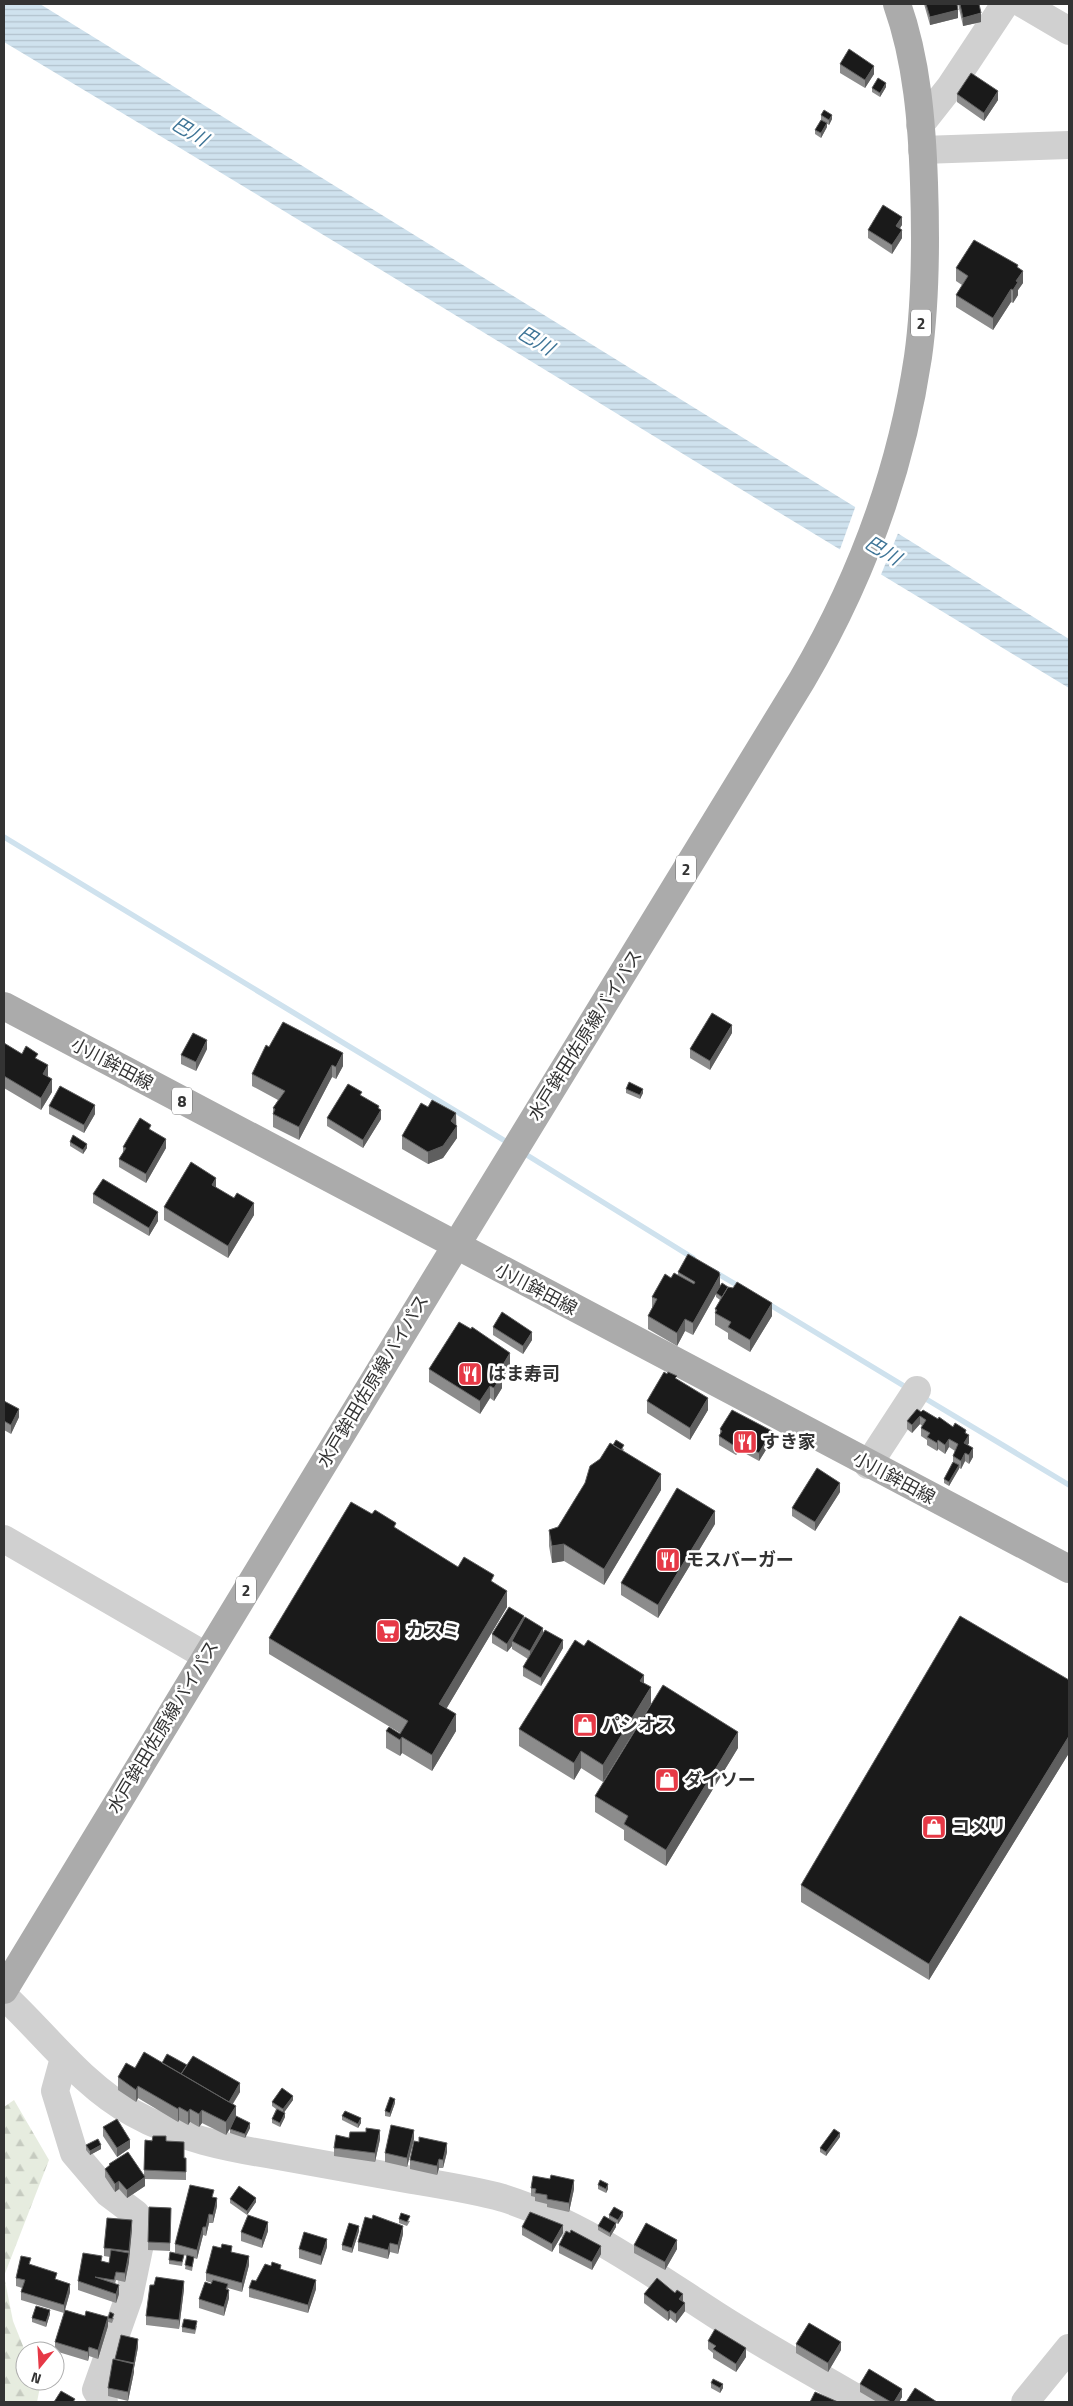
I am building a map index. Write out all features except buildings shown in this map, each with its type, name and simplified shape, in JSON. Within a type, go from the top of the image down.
[{"type":"main road","name":"水戸鉾田佐原線バイパス","points":[[4,1990],[455,1246],[802,680],[823,645],[843,603],[864,553],[886,492],[901,442],[918,356],[925,255],[921,137],[912,63],[897,4]]},
{"type":"main road","name":"小川鉾田線","points":[[4,1006],[868,1465],[1069,1569]]},
{"type":"street","points":[[1005,4],[950,87],[921,137],[1069,145]]},
{"type":"street","points":[[1024,4],[1069,31]]},
{"type":"street","points":[[868,1465],[914,1394]]},
{"type":"street","points":[[4,1539],[206,1656]]},
{"type":"street","points":[[4,1996],[35,2025],[64,2058],[105,2094],[134,2114],[188,2136],[235,2149],[440,2185],[502,2198],[572,2225],[644,2267],[718,2317],[863,2402]]},
{"type":"street","points":[[64,2058],[55,2091],[74,2153],[108,2193],[136,2214],[140,2244],[129,2297],[96,2390],[104,2402]]},
{"type":"street","points":[[1025,2402],[1069,2348]]},
{"type":"green space","points":[[14,2100],[49,2160],[4,2276],[4,2107]]},
{"type":"green space","points":[[4,2276],[13,2321],[21,2341],[15,2341],[15,2391],[39,2391],[37,2402],[4,2402]]},
{"type":"water","name":"巴川","points":[[4,4],[40,4],[1069,639],[1069,688],[4,42]]},
{"type":"pier","points":[[856,505],[899,531],[880,577],[839,552]]},
{"type":"waterway","points":[[4,837],[510,1144]]},
{"type":"waterway","points":[[522,1152],[693,1258]]},
{"type":"waterway","points":[[713,1271],[742,1288]]},
{"type":"waterway","points":[[767,1303],[909,1389]]},
{"type":"waterway","points":[[921,1396],[1069,1485]]},
{"type":"place","name":"はま寿司","points":[[470,1374]]},
{"type":"place","name":"すき家","points":[[745,1442]]},
{"type":"place","name":"モスバーガー","points":[[668,1560]]},
{"type":"place","name":"カスミ","points":[[388,1631]]},
{"type":"place","name":"パシオス","points":[[585,1725]]},
{"type":"place","name":"ダイソー","points":[[667,1780]]},
{"type":"place","name":"コメリ","points":[[934,1827]]}]
